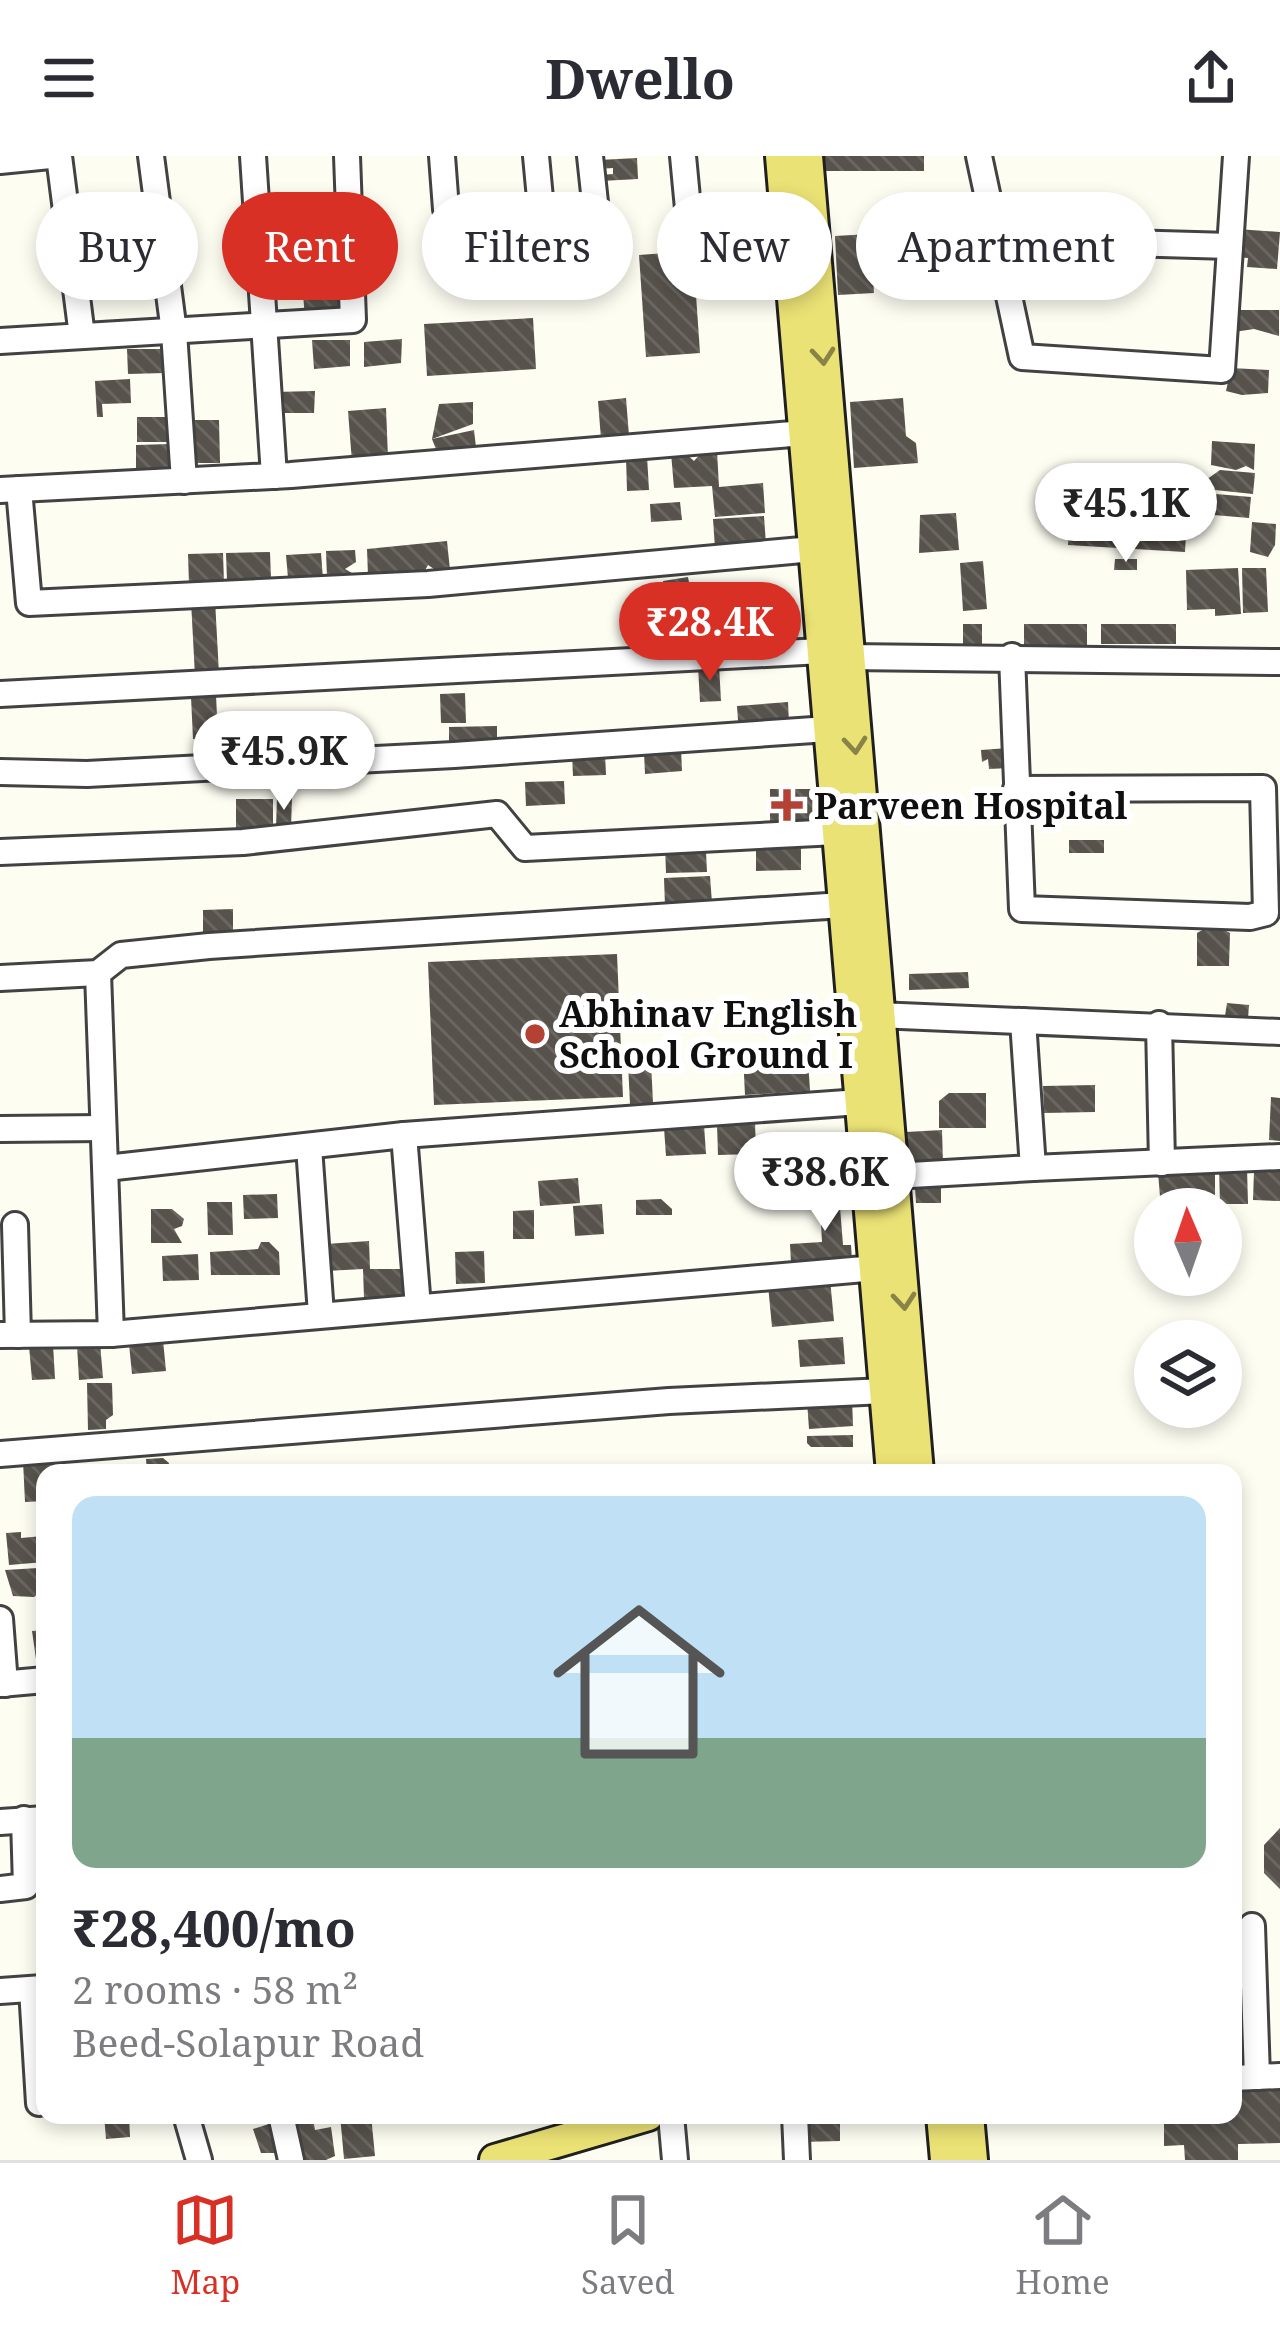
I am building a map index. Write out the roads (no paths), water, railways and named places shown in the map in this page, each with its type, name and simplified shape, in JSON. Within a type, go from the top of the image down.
[{"type":"main road","points":[[781,156],[813,549],[835,654],[828,729],[891,1464]]},
{"type":"main road","points":[[807,156],[835,654],[877,1015],[917,1464]]},
{"type":"main road","points":[[943,2124],[946,2160]]},
{"type":"main road","points":[[969,2124],[972,2160]]},
{"type":"main road","points":[[495,2160],[577,2125]]},
{"type":"street","points":[[0,161],[54,156],[82,336]]},
{"type":"street","points":[[151,156],[174,332],[184,481]]},
{"type":"street","points":[[253,156],[274,476]]},
{"type":"street","points":[[0,341],[353,320],[347,156]]},
{"type":"street","points":[[442,156],[445,192]]},
{"type":"street","points":[[536,156],[539,192]]},
{"type":"street","points":[[590,156],[594,192]]},
{"type":"street","points":[[683,156],[686,192]]},
{"type":"street","points":[[979,156],[988,192]]},
{"type":"street","points":[[1011,300],[1022,357],[1222,370],[1236,156]]},
{"type":"street","points":[[1157,244],[1230,246]]},
{"type":"street","points":[[804,433],[274,476],[10,490],[28,603],[428,584],[813,549]]},
{"type":"street","points":[[0,694],[835,654],[1280,662]]},
{"type":"street","points":[[1012,656],[1016,789],[1022,909],[1250,917],[1266,913],[1263,788],[1016,789]]},
{"type":"street","points":[[0,772],[87,774],[271,765],[828,729]]},
{"type":"street","points":[[0,852],[243,842],[497,814],[525,848],[837,832]]},
{"type":"street","points":[[0,978],[98,973],[121,955],[208,946],[844,905]]},
{"type":"street","points":[[98,973],[111,1334]]},
{"type":"street","points":[[877,1015],[1280,1032]]},
{"type":"street","points":[[1023,1021],[1033,1168]]},
{"type":"street","points":[[1160,1024],[1162,1163]]},
{"type":"street","points":[[106,1168],[404,1136],[860,1102]]},
{"type":"street","points":[[0,1129],[103,1128]]},
{"type":"street","points":[[404,1136],[418,1307]]},
{"type":"street","points":[[309,1147],[321,1314]]},
{"type":"street","points":[[893,1176],[1280,1157]]},
{"type":"street","points":[[15,1225],[9,1335],[111,1334],[876,1268]]},
{"type":"street","points":[[0,1454],[669,1401],[886,1391]]},
{"type":"street","points":[[0,1618],[3,1684],[36,1681]]},
{"type":"street","points":[[0,1889],[26,1886],[23,1820]]},
{"type":"street","points":[[1252,1926],[1257,2077]]},
{"type":"street","points":[[0,1991],[36,1988]]},
{"type":"street","points":[[189,2124],[200,2160]]},
{"type":"street","points":[[283,2124],[291,2160]]},
{"type":"street","points":[[672,2124],[675,2160]]},
{"type":"street","points":[[795,2124],[796,2160]]},
{"type":"place","name":"Parveen Hospital","points":[[787,805]]},
{"type":"place","name":"Abhinav English School Ground I","points":[[535,1034]]}]
